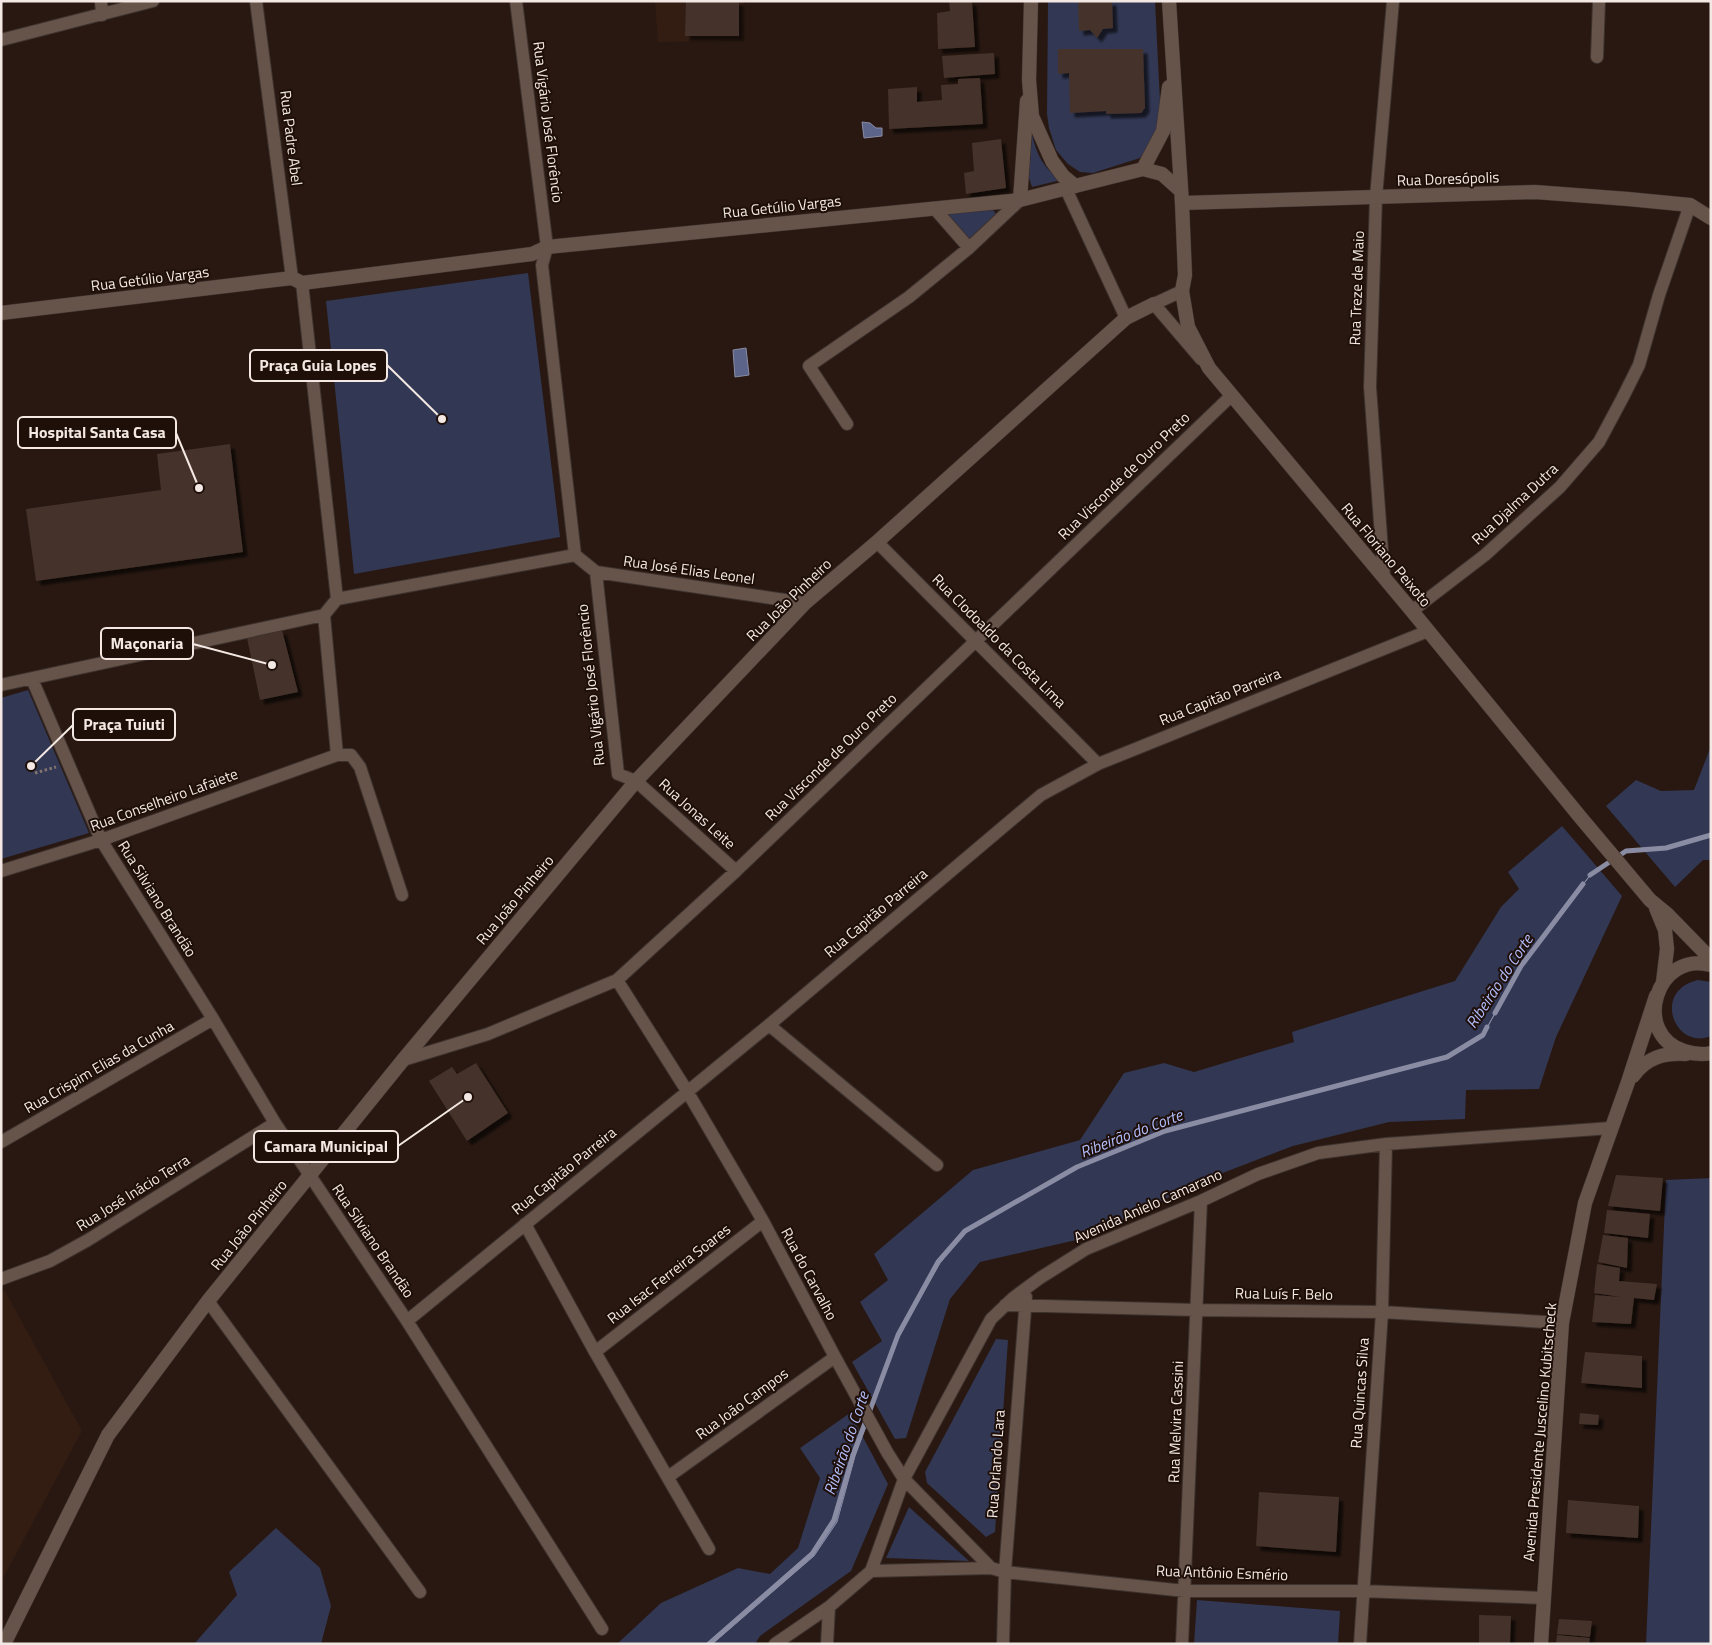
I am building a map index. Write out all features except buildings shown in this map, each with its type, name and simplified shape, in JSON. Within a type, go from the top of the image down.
[{"type":"street","points":[[101,1],[102,15]]},
{"type":"street","points":[[1,40],[153,1]]},
{"type":"street","name":"Rua Padre Abel","points":[[256,1],[298,280],[337,599]]},
{"type":"street","name":"Rua Vigário José Florêncio","points":[[516,1],[547,246]]},
{"type":"street","points":[[847,424],[809,366],[909,298],[969,248],[1020,200],[1029,80],[1031,1]]},
{"type":"street","points":[[1169,1],[1174,56],[1163,131],[1143,169],[1162,174],[1182,197]]},
{"type":"street","name":"Rua Treze de Maio","points":[[1384,576],[1370,387],[1376,197],[1393,1]]},
{"type":"street","points":[[1597,57],[1599,1]]},
{"type":"street","name":"Rua Floriano Peixoto","points":[[1174,56],[1185,274],[1182,291],[1188,327],[1209,368],[1384,576],[1581,818],[1652,902],[1667,914],[1711,959]]},
{"type":"street","points":[[1029,80],[1032,116],[1048,155],[1070,188],[1126,318]]},
{"type":"street","name":"Rua Getúlio Vargas","points":[[547,246],[1020,200],[1143,169]]},
{"type":"street","name":"Rua Doresópolis","points":[[1182,197],[1376,197],[1535,192],[1690,205],[1711,218]]},
{"type":"street","name":"Rua Djalma Dutra","points":[[1412,611],[1485,555],[1560,487],[1599,442],[1638,365],[1659,295],[1690,205]]},
{"type":"street","points":[[934,208],[969,248]]},
{"type":"street","points":[[542,266],[532,254],[547,246]]},
{"type":"street","points":[[1,685],[324,614],[337,599],[574,555],[542,266],[547,246]]},
{"type":"street","name":"Rua Getúlio Vargas","points":[[1,313],[532,254]]},
{"type":"street","name":"Rua João Pinheiro","points":[[4,1644],[108,1435],[208,1301],[403,1060],[636,781],[805,603],[877,542],[1126,318],[1182,291]]},
{"type":"street","points":[[1154,304],[1209,368]]},
{"type":"street","points":[[1166,317],[1184,307]]},
{"type":"street","name":"Rua Visconde de Ouro Preto","points":[[403,1060],[488,1034],[617,980],[736,871],[1231,396]]},
{"type":"street","name":"Rua Clodoaldo da Costa Lima","points":[[877,542],[1098,764]]},
{"type":"street","name":"Rua José Elias Leonel","points":[[574,555],[596,572],[805,603]]},
{"type":"street","name":"Rua Vigário José Florêncio","points":[[596,572],[618,774],[636,781]]},
{"type":"street","points":[[324,614],[337,755],[350,755],[360,767],[402,895]]},
{"type":"street","name":"Rua Capitão Parreira","points":[[407,1321],[769,1025],[1041,795],[1098,764],[1428,631]]},
{"type":"street","name":"Rua Silviano Brandão","points":[[32,679],[101,840],[276,1123],[407,1321],[602,1629]]},
{"type":"street","name":"Rua Conselheiro Lafaiete","points":[[1,871],[101,840],[337,755]]},
{"type":"street","name":"Rua Jonas Leite","points":[[636,781],[736,871]]},
{"type":"street","name":"Rua Floriano Peixoto","points":[[1652,902],[1665,930],[1666,949],[1663,982]]},
{"type":"street","points":[[1663,982],[1674,971],[1688,964],[1704,963],[1711,965]]},
{"type":"street","name":"Rua do Carvalho","points":[[617,980],[687,1091],[763,1221],[834,1357],[904,1479],[991,1568]]},
{"type":"street","name":"Avenida Presidente Juscelino Kubitscheck","points":[[1541,1644],[1562,1323],[1585,1203],[1656,996],[1663,982]]},
{"type":"street","points":[[1656,996],[1654,1011],[1658,1027],[1666,1040],[1679,1050],[1692,1054]]},
{"type":"street","name":"Rua Crispim Elias da Cunha","points":[[1,1142],[213,1019]]},
{"type":"street","points":[[769,1025],[937,1165]]},
{"type":"street","name":"Avenida Presidente Juscelino Kubitscheck","points":[[1628,1082],[1641,1065],[1651,1060],[1672,1054],[1709,1054]]},
{"type":"street","name":"Rua José Inácio Terra","points":[[1,1279],[50,1261],[88,1240],[276,1123]]},
{"type":"street","name":"Avenida Anielo Camarano","points":[[776,1644],[829,1607],[870,1571],[904,1479],[991,1319],[1027,1287],[1086,1249],[1200,1201],[1258,1174],[1318,1153],[1386,1144],[1611,1128]]},
{"type":"street","name":"Rua Quincas Silva","points":[[1360,1644],[1362,1591],[1382,1312],[1386,1144]]},
{"type":"street","name":"Rua Melvira Cassini","points":[[1182,1644],[1200,1201]]},
{"type":"street","name":"Rua Isac Ferreira Soares","points":[[595,1352],[763,1221]]},
{"type":"street","points":[[524,1224],[595,1352],[709,1549]]},
{"type":"street","name":"Rua Orlando Lara","points":[[1003,1644],[1005,1572],[1024,1305],[1027,1287]]},
{"type":"street","points":[[208,1301],[420,1592]]},
{"type":"street","name":"Rua Luís F. Belo","points":[[1005,1305],[1382,1312],[1562,1323]]},
{"type":"street","name":"Rua João Campos","points":[[668,1477],[834,1357]]},
{"type":"street","name":"Rua Antônio Esmério","points":[[870,1571],[991,1568],[1005,1572],[1185,1591],[1362,1591],[1544,1598]]},
{"type":"street","points":[[827,1644],[829,1607]]},
{"type":"path","points":[[35,774],[58,767]]},
{"type":"shaded area","points":[[655,1],[744,1],[743,40],[658,42]]},
{"type":"shaded area","points":[[1048,1],[1155,1],[1161,121],[1150,144],[1140,158],[1093,173],[1080,172],[1068,164],[1056,150],[1047,114]]},
{"type":"shaded area","points":[[862,122],[870,123],[876,128],[882,128],[882,136],[864,138]]},
{"type":"shaded area","points":[[1032,134],[1036,148],[1045,166],[1061,180],[1032,187],[1029,178]]},
{"type":"shaded area","points":[[991,208],[997,215],[968,240],[947,214]]},
{"type":"shaded area","points":[[528,273],[560,537],[354,574],[326,301]]},
{"type":"shaded area","points":[[746,348],[749,375],[735,377],[733,350]]},
{"type":"shaded area","points":[[28,690],[89,833],[1,859],[1,698]]},
{"type":"shaded area","points":[[1711,746],[1711,860],[1703,860],[1675,887],[1606,806],[1636,780],[1661,791],[1694,790]]},
{"type":"shaded area","points":[[1562,826],[1622,896],[1556,1037],[1539,1089],[1466,1090],[1465,1119],[1389,1122],[1293,1146],[1202,1181],[1085,1238],[980,1262],[950,1299],[906,1438],[895,1439],[852,1362],[882,1341],[860,1302],[888,1280],[874,1254],[973,1170],[1080,1140],[1124,1073],[1164,1063],[1194,1072],[1294,1042],[1292,1032],[1455,981],[1501,907],[1519,889],[1508,872]]},
{"type":"shaded area","points":[[1711,835],[1666,849],[1626,852],[1591,874],[1626,851],[1666,848]]},
{"type":"shaded area","points":[[1698,980],[1711,982],[1711,1036],[1698,1038],[1687,1035],[1679,1028],[1673,1018],[1672,1007],[1675,996],[1684,986]]},
{"type":"shaded area","points":[[1483,1035],[1448,1058],[1165,1131],[1447,1057]]},
{"type":"shaded area","points":[[1165,1131],[1077,1168],[965,1231],[1077,1167]]},
{"type":"shaded area","points":[[1711,1178],[1711,1644],[1646,1644],[1666,1180]]},
{"type":"shaded area","points":[[965,1231],[940,1263],[899,1335],[855,1456],[837,1522],[814,1556],[712,1644],[709,1644],[812,1554],[834,1520],[853,1455],[898,1335],[938,1262]]},
{"type":"shaded area","points":[[5,1291],[82,1431],[1,1582],[1,1292]]},
{"type":"shaded area","points":[[996,1339],[1008,1340],[995,1532],[986,1537],[927,1483],[925,1472]]},
{"type":"shaded area","points":[[850,1413],[888,1484],[851,1571],[760,1636],[755,1644],[617,1644],[661,1603],[738,1568],[770,1574],[798,1548],[820,1478],[800,1448]]},
{"type":"shaded area","points":[[909,1507],[969,1561],[886,1558]]},
{"type":"shaded area","points":[[276,1528],[320,1568],[331,1606],[321,1644],[194,1644],[237,1595],[229,1572]]},
{"type":"shaded area","points":[[1197,1600],[1340,1611],[1338,1644],[1194,1644]]},
{"type":"waterway","name":"Ribeirão do Corte","points":[[1590,875],[1626,851],[1666,848],[1711,835]]},
{"type":"waterway","name":"Ribeirão do Corte","points":[[1495,1013],[1521,966],[1583,884]]},
{"type":"waterway","name":"Ribeirão do Corte","points":[[870,1410],[898,1335],[938,1262],[965,1231],[1077,1167],[1165,1131],[1447,1057],[1483,1035],[1487,1027]]},
{"type":"waterway","name":"Ribeirão do Corte","points":[[709,1644],[812,1554],[834,1520],[853,1455],[867,1418]]},
{"type":"place","name":"Praça Guia Lopes","points":[[442,419]]},
{"type":"place","name":"Hospital Santa Casa","points":[[199,488]]},
{"type":"place","name":"Maçonaria","points":[[272,665]]},
{"type":"place","name":"Praça Tuiuti","points":[[31,766]]},
{"type":"place","name":"Camara Municipal","points":[[468,1097]]}]
